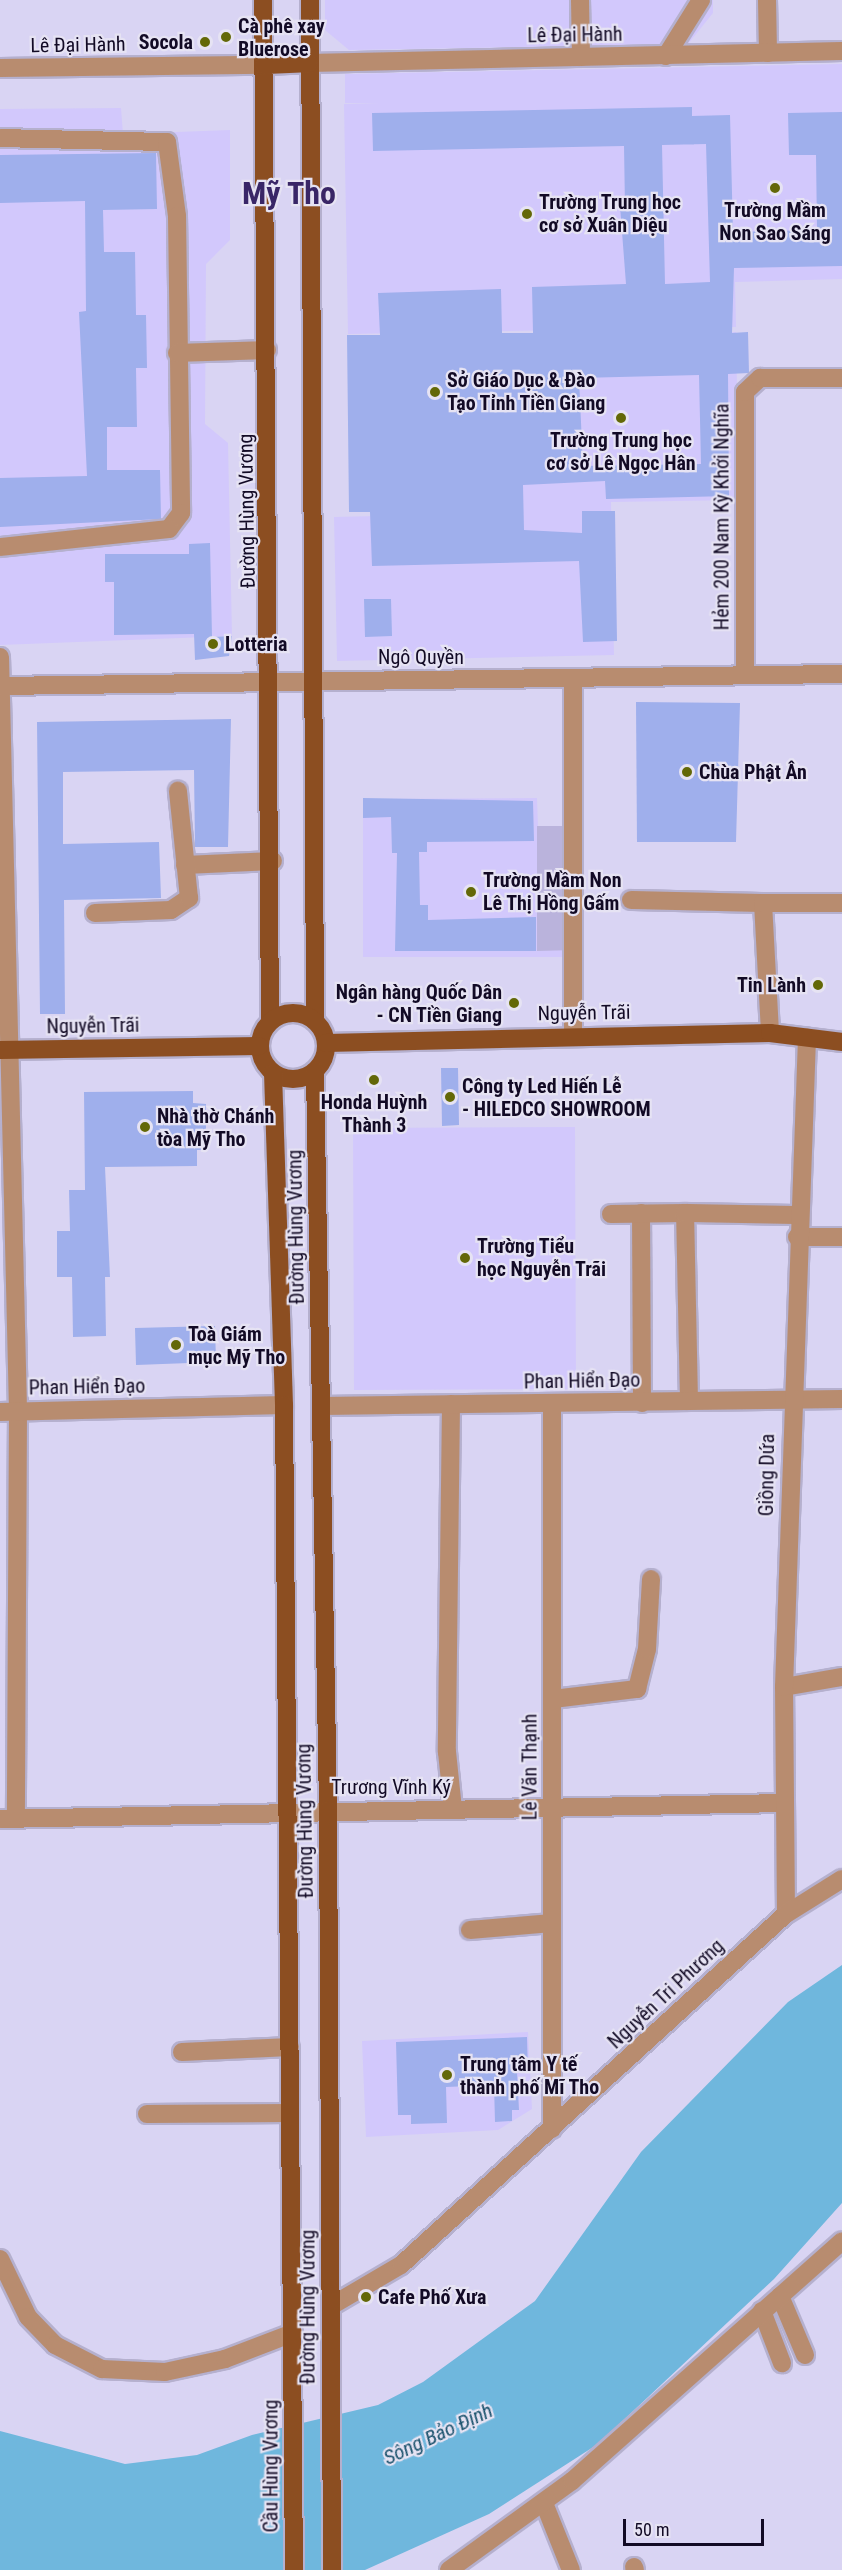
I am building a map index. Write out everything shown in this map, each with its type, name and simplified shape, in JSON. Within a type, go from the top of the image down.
[{"type":"main road","name":"Đường Hùng Vương","points":[[263,0],[272,680],[273,861],[270,1021]]},
{"type":"main road","points":[[310,0],[315,1021],[326,1043],[315,1071],[295,1079],[273,1073],[260,1046],[270,1021],[293,1013],[315,1021]]},
{"type":"main road","points":[[264,65],[309,63]]},
{"type":"main road","name":"Nguyễn Trãi","points":[[326,1043],[573,1035],[770,1033],[842,1042]]},
{"type":"main road","name":"Nguyễn Trãi","points":[[4,1049],[260,1046]]},
{"type":"main road","name":"Đường Hùng Vương","points":[[315,1071],[328,1810],[332,2570]]},
{"type":"main road","name":"Đường Hùng Vương","points":[[273,1073],[284,1405],[293,2363]]},
{"type":"main road","name":"Cầu Hùng Vương","points":[[293,2363],[294,2570]]},
{"type":"street","points":[[580,0],[580,57]]},
{"type":"street","points":[[666,56],[701,0]]},
{"type":"street","points":[[767,0],[768,53]]},
{"type":"street","name":"Lê Đại Hành","points":[[309,63],[842,51]]},
{"type":"street","name":"Lê Đại Hành","points":[[0,68],[264,65]]},
{"type":"street","points":[[0,138],[167,142],[177,216],[178,524],[152,532],[0,547]]},
{"type":"street","points":[[177,353],[267,350]]},
{"type":"street","name":"Hẻm 200 Nam Kỳ Khởi Nghĩa","points":[[745,675],[745,392],[760,378],[842,378]]},
{"type":"street","points":[[0,657],[9,1411],[8,1819]]},
{"type":"street","name":"Ngô Quyền","points":[[1,686],[272,680],[573,681],[842,674]]},
{"type":"street","points":[[573,681],[573,1035]]},
{"type":"street","points":[[95,913],[182,907],[189,898],[178,791]]},
{"type":"street","points":[[185,865],[273,861]]},
{"type":"street","points":[[631,900],[842,903]]},
{"type":"street","points":[[763,903],[770,1033]]},
{"type":"street","name":"Giồng Dứa","points":[[786,1914],[782,1803],[784,1687],[791,1400],[807,1037]]},
{"type":"street","points":[[641,1213],[642,1403]]},
{"type":"street","points":[[685,1213],[689,1401]]},
{"type":"street","points":[[611,1214],[799,1215]]},
{"type":"street","points":[[797,1237],[842,1237]]},
{"type":"street","name":"Phan Hiển Đạo","points":[[322,1406],[552,1405],[842,1399]]},
{"type":"street","points":[[451,1404],[447,1752],[453,1809]]},
{"type":"street","name":"Phan Hiển Đạo","points":[[9,1411],[284,1405]]},
{"type":"street","name":"Lê Văn Thạnh","points":[[552,1405],[552,2128]]},
{"type":"street","points":[[553,1699],[637,1689],[647,1649],[651,1578]]},
{"type":"street","points":[[784,1687],[842,1677]]},
{"type":"street","name":"Trương Vĩnh Ký","points":[[8,1819],[288,1810],[782,1803]]},
{"type":"street","name":"Nguyễn Tri Phương","points":[[331,2306],[401,2265],[786,1914],[842,1879]]},
{"type":"street","points":[[470,1930],[552,1923]]},
{"type":"street","points":[[182,2052],[290,2047]]},
{"type":"street","points":[[147,2115],[290,2113]]},
{"type":"street","points":[[450,2570],[544,2502],[842,2241]]},
{"type":"street","points":[[0,2259],[28,2317],[55,2345],[102,2368],[165,2372],[225,2359],[293,2333]]},
{"type":"street","points":[[780,2296],[805,2355]]},
{"type":"street","points":[[762,2311],[782,2363]]},
{"type":"street","points":[[544,2502],[571,2570]]},
{"type":"shaded area","points":[[325,0],[713,0],[713,13],[688,44],[349,50],[325,30]]},
{"type":"shaded area","name":"Trường Trung học cơ sở Xuân Diệu","points":[[842,64],[842,279],[735,282],[736,327],[348,334],[344,104],[379,103],[345,103],[345,74]]},
{"type":"shaded area","points":[[121,108],[123,134],[230,130],[230,240],[206,264],[205,424],[228,443],[232,636],[0,645],[0,109]]},
{"type":"shaded area","name":"Trường Trung học cơ sở Lê Ngọc Hân","points":[[736,332],[739,500],[611,502],[614,655],[337,661],[334,517],[506,513],[503,336]]},
{"type":"shaded area","name":"Trường Mầm Non Lê Thị Hồng Gấm","points":[[537,798],[538,827],[578,957],[363,957],[363,799]]},
{"type":"shaded area","points":[[537,826],[574,826],[574,950],[537,951]]},
{"type":"shaded area","name":"Trường Tiểu học Nguyễn Trãi","points":[[575,1127],[576,1389],[354,1390],[353,1128]]},
{"type":"shaded area","name":"Trung tâm Y tế thành phố Mĩ Tho","points":[[528,2032],[532,2109],[498,2130],[366,2137],[362,2041]]},
{"type":"water","name":"Sông Bảo Định","points":[[842,1965],[842,2203],[774,2279],[598,2444],[489,2514],[365,2570],[0,2570],[0,2431],[125,2464],[197,2455],[252,2435],[378,2405],[423,2382],[535,2301],[641,2152],[788,2002]]},
{"type":"building","points":[[692,107],[692,116],[730,115],[733,232],[817,230],[816,155],[789,155],[788,113],[842,112],[842,266],[734,268],[732,333],[748,332],[749,373],[728,374],[729,496],[606,499],[605,481],[523,485],[524,530],[582,533],[582,511],[615,511],[617,641],[583,642],[579,561],[372,566],[370,512],[349,512],[347,335],[380,335],[378,293],[501,289],[502,333],[533,333],[532,287],[626,284],[620,206],[625,208],[624,146],[373,151],[372,113]],"holes":[[[706,144],[710,282],[665,284],[662,145]],[[699,375],[701,464],[583,466],[579,378]]]},
{"type":"building","points":[[156,153],[157,209],[103,210],[104,252],[135,252],[136,315],[146,315],[147,368],[136,368],[137,427],[107,427],[107,470],[160,470],[161,519],[0,527],[0,478],[87,476],[79,312],[86,311],[85,201],[0,203],[0,155]]},
{"type":"building","points":[[210,543],[212,637],[232,636],[229,656],[195,660],[194,634],[114,635],[114,582],[105,582],[105,554],[189,554],[189,544]]},
{"type":"building","points":[[364,599],[391,599],[392,636],[365,637]]},
{"type":"building","name":"Chùa Phật Ân","points":[[636,702],[740,703],[736,842],[637,842]]},
{"type":"building","points":[[231,719],[228,847],[195,847],[194,770],[63,772],[63,844],[159,842],[161,898],[64,900],[65,1014],[40,1014],[37,722]]},
{"type":"building","points":[[363,798],[533,801],[534,841],[427,842],[427,852],[419,852],[420,905],[428,905],[428,920],[536,917],[536,951],[395,951],[397,853],[392,853],[391,817],[363,818]]},
{"type":"building","name":"Công ty Led Hiến Lễ - HILEDCO SHOWROOM","points":[[441,1068],[458,1068],[459,1125],[442,1126]]},
{"type":"building","points":[[193,1091],[193,1103],[206,1104],[206,1150],[197,1150],[197,1166],[105,1167],[110,1277],[105,1277],[106,1336],[73,1337],[72,1277],[57,1277],[57,1231],[70,1231],[69,1190],[85,1190],[84,1092]]},
{"type":"building","name":"Toà Giám mục Mỹ Tho","points":[[215,1326],[216,1362],[136,1365],[135,1328]]},
{"type":"building","points":[[527,2037],[528,2071],[517,2072],[519,2110],[512,2110],[512,2121],[495,2122],[494,2085],[446,2087],[447,2123],[411,2124],[411,2115],[398,2115],[396,2042]]},
{"type":"place","name":"Cà phê xay Bluerose","points":[[226,37]]},
{"type":"place","name":"Socola","points":[[205,42]]},
{"type":"place","name":"Trường Mầm Non Sao Sáng","points":[[775,188]]},
{"type":"place","name":"Trường Trung học cơ sở Xuân Diệu","points":[[527,214]]},
{"type":"place","name":"Sở Giáo Dục & Đào Tạo Tỉnh Tiền Giang","points":[[435,392]]},
{"type":"place","name":"Trường Trung học cơ sở Lê Ngọc Hân","points":[[621,418]]},
{"type":"place","name":"Lotteria","points":[[213,644]]},
{"type":"place","name":"Chùa Phật Ân","points":[[687,772]]},
{"type":"place","name":"Trường Mầm Non Lê Thị Hồng Gấm","points":[[471,892]]},
{"type":"place","name":"Tin Lành","points":[[818,985]]},
{"type":"place","name":"Ngân hàng Quốc Dân - CN Tiền Giang","points":[[514,1003]]},
{"type":"place","name":"Honda Huỳnh Thành 3","points":[[374,1080]]},
{"type":"place","name":"Công ty Led Hiến Lễ - HILEDCO SHOWROOM","points":[[450,1097]]},
{"type":"place","name":"Nhà thờ Chánh tòa Mỹ Tho","points":[[145,1127]]},
{"type":"place","name":"Trường Tiểu học Nguyễn Trãi","points":[[465,1258]]},
{"type":"place","name":"Toà Giám mục Mỹ Tho","points":[[176,1345]]},
{"type":"place","name":"Trung tâm Y tế thành phố Mĩ Tho","points":[[447,2075]]},
{"type":"place","name":"Cafe Phố Xưa","points":[[366,2297]]},
{"type":"district","name":"Mỹ Tho","points":[[289,193]]}]
